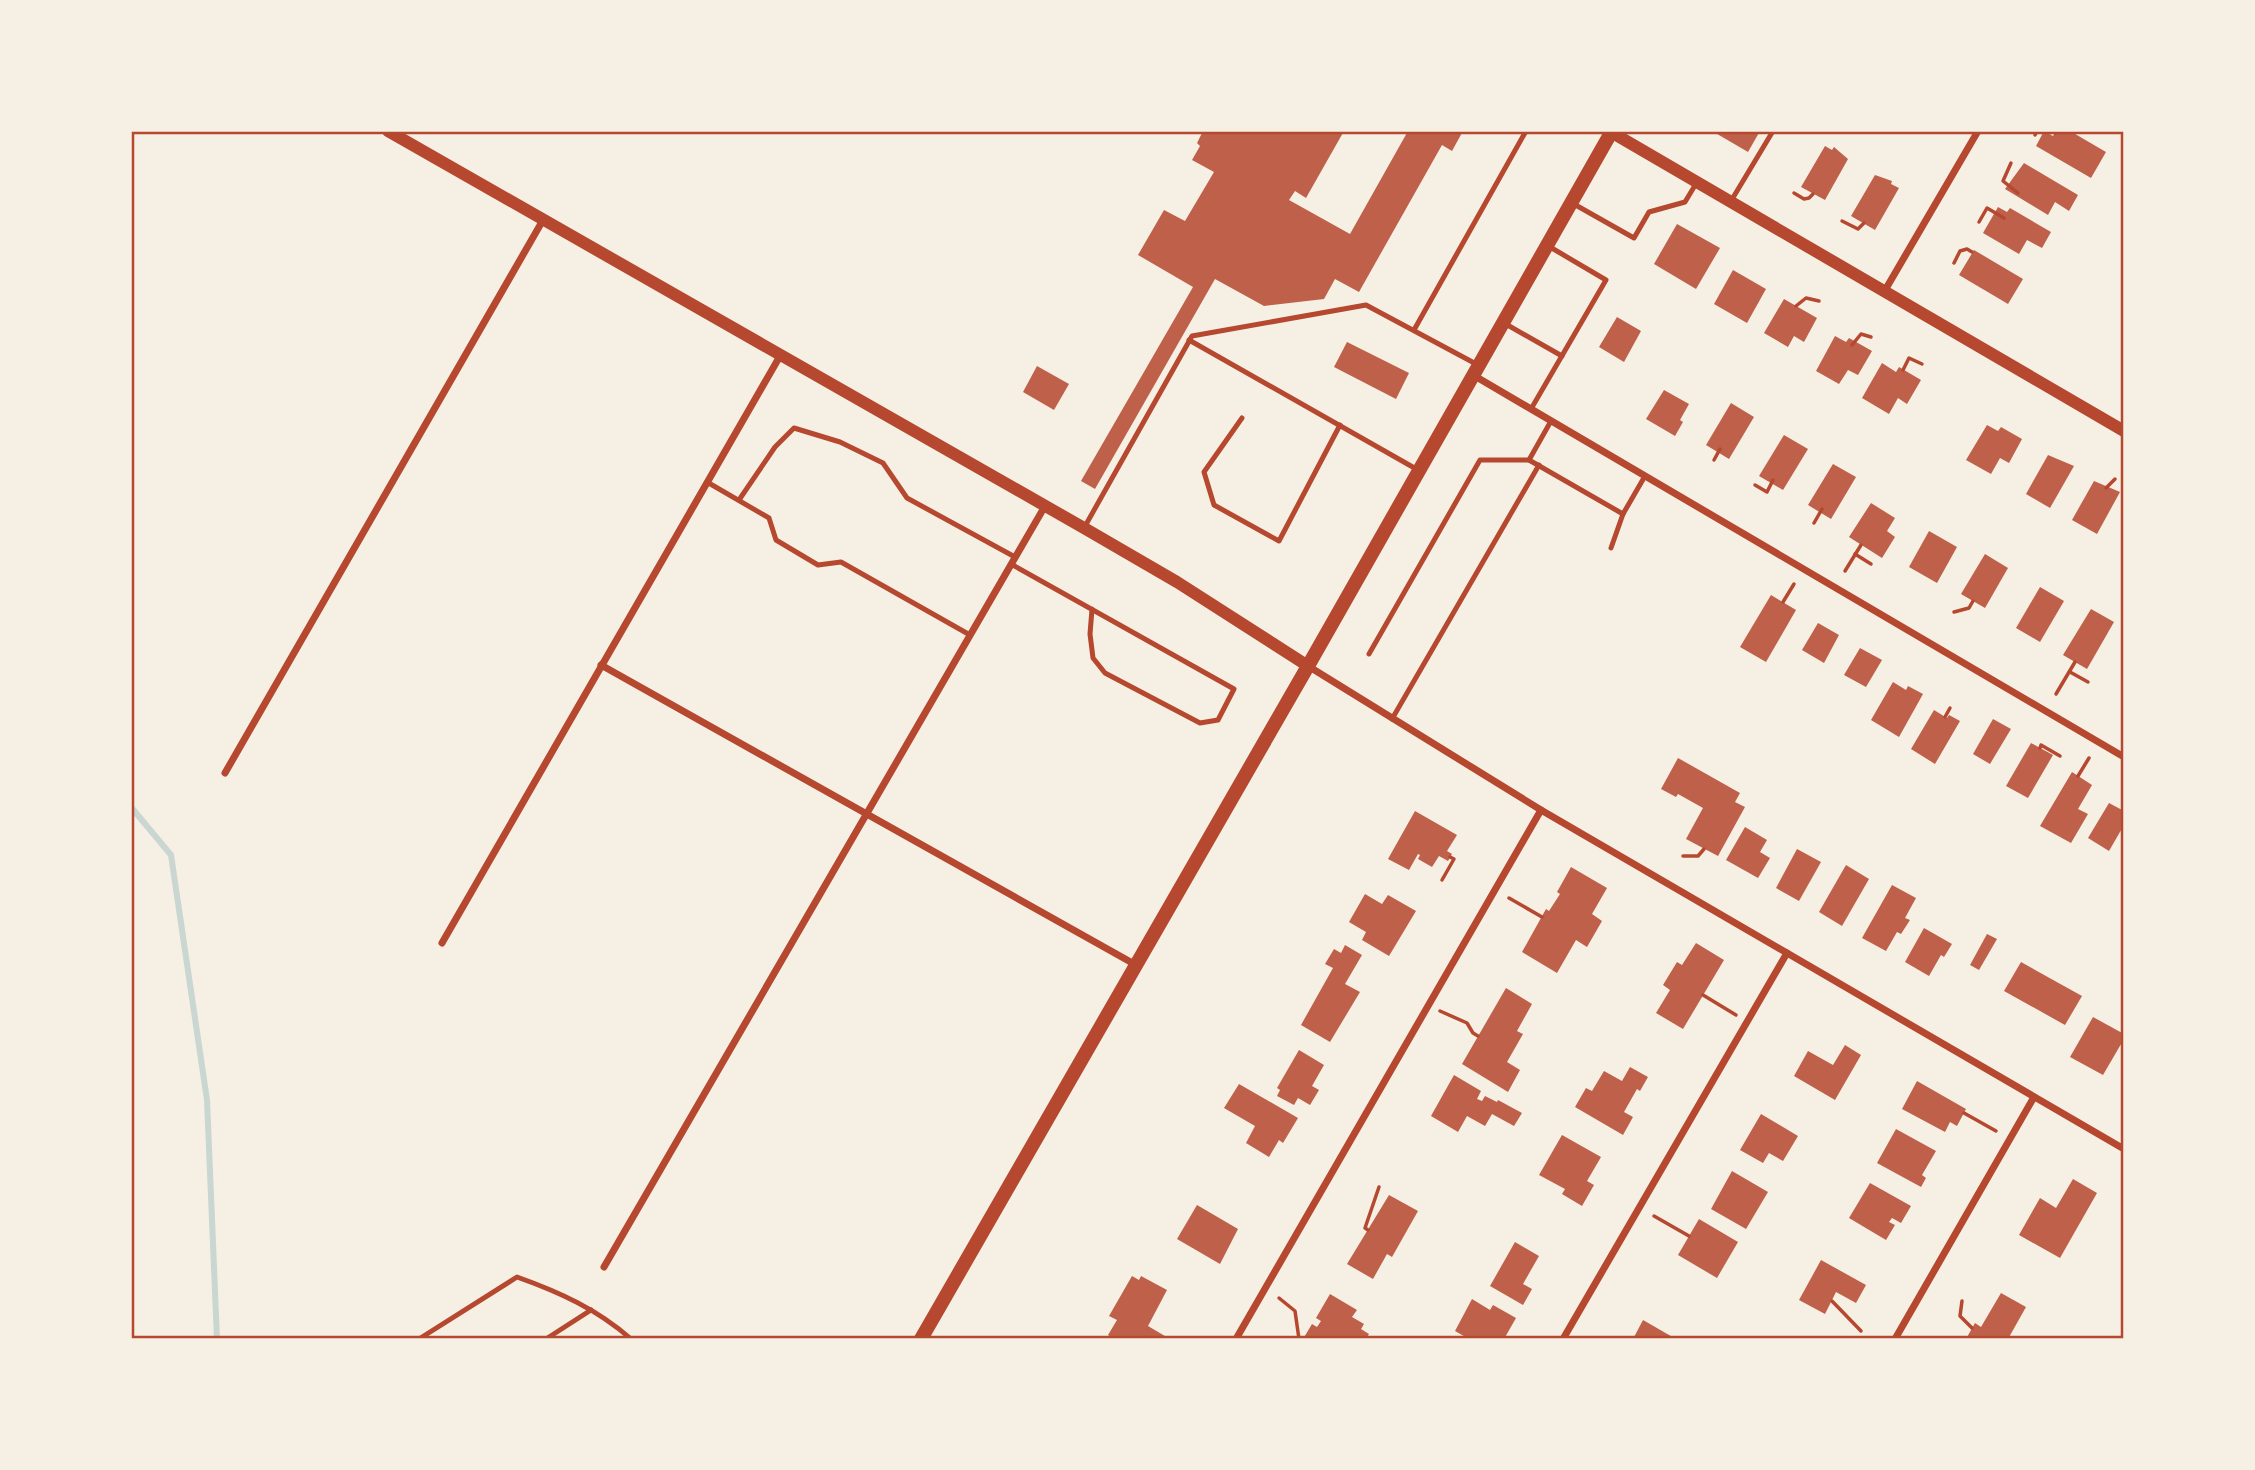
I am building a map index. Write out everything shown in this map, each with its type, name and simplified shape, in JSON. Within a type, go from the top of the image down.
[{"type":"main road","points":[[921,1339],[1612,132]]},
{"type":"street","points":[[388,131],[1177,582],[1541,810],[2124,1149]]},
{"type":"street","points":[[1884,293],[1978,131]]},
{"type":"street","points":[[1612,132],[2124,431]]},
{"type":"street","points":[[225,773],[543,220]]},
{"type":"street","points":[[442,943],[780,356]]},
{"type":"street","points":[[1476,370],[1531,410],[2124,757]]},
{"type":"street","points":[[604,1267],[1045,506]]},
{"type":"street","points":[[601,666],[1136,965]]},
{"type":"street","points":[[1236,1339],[1541,810]]},
{"type":"street","points":[[1563,1339],[1787,953]]},
{"type":"street","points":[[1895,1339],[2034,1097]]},
{"type":"lane","points":[[1414,331],[1526,131]]},
{"type":"lane","points":[[1731,202],[1773,131]]},
{"type":"lane","points":[[1571,202],[1634,238],[1649,212],[1685,202],[1697,183]]},
{"type":"lane","points":[[1531,410],[1606,280],[1547,245]]},
{"type":"lane","points":[[1084,528],[1192,336],[1366,305],[1476,370]]},
{"type":"lane","points":[[1503,323],[1562,356]]},
{"type":"lane","points":[[1189,340],[1419,470]]},
{"type":"lane","points":[[1242,418],[1205,472],[1214,505],[1279,541],[1340,425]]},
{"type":"lane","points":[[1529,460],[1551,421]]},
{"type":"lane","points":[[739,500],[775,447],[794,428],[840,442],[883,463],[907,498],[1234,689],[1218,720],[1200,723],[1105,673],[1093,658],[1090,634],[1093,609]]},
{"type":"lane","points":[[1369,654],[1480,460],[1529,460],[1623,514]]},
{"type":"lane","points":[[1392,719],[1539,465]]},
{"type":"lane","points":[[1611,548],[1623,514],[1644,476]]},
{"type":"lane","points":[[707,482],[769,518],[776,540],[818,565],[841,562],[970,635]]},
{"type":"lane","points":[[419,1339],[517,1277],[562,1293],[609,1320],[631,1339]]},
{"type":"lane","points":[[546,1339],[591,1310]]},
{"type":"path","points":[[2011,163],[2003,181],[2018,193]]},
{"type":"path","points":[[1794,193],[1804,198],[1809,198],[1812,194]]},
{"type":"path","points":[[1979,222],[1987,208],[2004,218]]},
{"type":"path","points":[[1842,221],[1858,229],[1864,223]]},
{"type":"path","points":[[1954,263],[1960,251],[1967,249],[1972,253]]},
{"type":"path","points":[[1796,306],[1806,299],[1819,301]]},
{"type":"path","points":[[1852,345],[1861,334],[1871,337]]},
{"type":"path","points":[[1903,370],[1909,358],[1922,365]]},
{"type":"path","points":[[1714,460],[1720,449]]},
{"type":"path","points":[[2106,488],[2115,479]]},
{"type":"path","points":[[1755,485],[1767,492],[1773,481]]},
{"type":"path","points":[[1814,523],[1822,509]]},
{"type":"path","points":[[1845,570],[1861,545]]},
{"type":"path","points":[[1855,554],[1871,564]]},
{"type":"path","points":[[1783,602],[1794,584]]},
{"type":"path","points":[[1954,611],[1969,608],[1973,601]]},
{"type":"path","points":[[2056,694],[2075,662]]},
{"type":"path","points":[[2070,672],[2088,682]]},
{"type":"path","points":[[1945,717],[1950,708]]},
{"type":"path","points":[[2040,748],[2041,745],[2060,755]]},
{"type":"path","points":[[2078,776],[2089,758]]},
{"type":"path","points":[[1682,856],[1698,856],[1704,849]]},
{"type":"path","points":[[1442,880],[1454,859],[1450,857]]},
{"type":"path","points":[[1509,898],[1542,917]]},
{"type":"path","points":[[1703,995],[1747,1021]]},
{"type":"path","points":[[1429,1005],[1467,1023],[1478,1036]]},
{"type":"path","points":[[1964,1113],[1996,1131]]},
{"type":"path","points":[[1368,1230],[1364,1228],[1379,1187]]},
{"type":"path","points":[[1654,1216],[1689,1236]]},
{"type":"path","points":[[1279,1298],[1295,1311],[1299,1339]]},
{"type":"path","points":[[1832,1301],[1861,1331]]},
{"type":"path","points":[[1962,1301],[1960,1316],[1972,1328]]},
{"type":"building","points":[[1203,131],[1344,131],[1306,198],[1295,191],[1289,200],[1350,234],[1408,131],[1463,131],[1452,151],[1442,145],[1359,292],[1335,279],[1324,299],[1264,306],[1215,279],[1095,489],[1081,481],[1193,287],[1138,255],[1164,210],[1185,221],[1214,172],[1192,160],[1200,146],[1197,143]]},
{"type":"building","points":[[1712,131],[1760,131],[1748,152]]},
{"type":"building","points":[[2044,131],[2053,136],[2056,131],[2070,131],[2106,152],[2091,178],[2036,146]]},
{"type":"building","points":[[1825,146],[1832,150],[1834,147],[1848,159],[1825,200],[1801,187]]},
{"type":"building","points":[[2024,163],[2078,195],[2069,211],[2055,202],[2048,215],[2005,189]]},
{"type":"building","points":[[1875,175],[1892,181],[1891,184],[1899,188],[1875,230],[1851,216]]},
{"type":"building","points":[[1998,207],[2007,212],[2010,208],[2051,232],[2042,248],[2027,240],[2019,254],[1983,233]]},
{"type":"building","points":[[1677,224],[1720,248],[1696,289],[1654,264]]},
{"type":"building","points":[[1974,250],[2023,279],[2008,304],[1959,275]]},
{"type":"building","points":[[1733,270],[1766,289],[1747,323],[1714,304]]},
{"type":"building","points":[[1784,299],[1817,318],[1804,342],[1794,336],[1788,347],[1764,333]]},
{"type":"building","points":[[1617,317],[1641,331],[1624,362],[1599,347]]},
{"type":"building","points":[[1835,336],[1846,342],[1849,338],[1872,351],[1858,375],[1848,370],[1839,384],[1816,371]]},
{"type":"building","points":[[1347,342],[1409,373],[1396,399],[1334,367]]},
{"type":"building","points":[[1882,363],[1896,372],[1899,367],[1921,380],[1907,404],[1898,398],[1889,414],[1862,398]]},
{"type":"building","points":[[1037,366],[1069,384],[1054,410],[1023,392]]},
{"type":"building","points":[[1664,390],[1689,404],[1675,436],[1646,419]]},
{"type":"building","points":[[1731,403],[1754,417],[1729,459],[1706,445]]},
{"type":"building","points":[[1987,425],[1998,431],[2001,427],[2022,439],[2009,463],[2000,458],[1991,474],[1966,460]]},
{"type":"building","points":[[1784,435],[1808,449],[1783,490],[1759,476]]},
{"type":"building","points":[[2048,455],[2074,466],[2050,508],[2026,494]]},
{"type":"building","points":[[1833,464],[1856,477],[1831,519],[1808,505]]},
{"type":"building","points":[[2094,481],[2120,492],[2097,534],[2072,520]]},
{"type":"building","points":[[1871,503],[1895,518],[1887,531],[1895,537],[1882,558],[1849,537]]},
{"type":"building","points":[[1929,531],[1957,547],[1937,583],[1909,567]]},
{"type":"building","points":[[1985,554],[2008,568],[1985,608],[1961,594]]},
{"type":"building","points":[[2040,587],[2064,601],[2040,642],[2016,628]]},
{"type":"building","points":[[1771,595],[1796,610],[1766,662],[1740,647]]},
{"type":"building","points":[[2091,609],[2114,622],[2087,669],[2063,655]]},
{"type":"building","points":[[1818,623],[1839,635],[1824,663],[1802,650]]},
{"type":"building","points":[[1860,648],[1882,660],[1866,687],[1844,675]]},
{"type":"building","points":[[1893,682],[1906,690],[1908,686],[1923,694],[1899,737],[1871,720]]},
{"type":"building","points":[[1934,710],[1947,718],[1949,715],[1960,721],[1935,764],[1911,749]]},
{"type":"building","points":[[1993,719],[2011,729],[1990,764],[1973,754]]},
{"type":"building","points":[[2031,743],[2053,755],[2028,798],[2006,786]]},
{"type":"building","points":[[1678,758],[1740,793],[1735,802],[1745,807],[1718,856],[1686,839],[1703,808],[1678,794],[1676,797],[1661,789]]},
{"type":"building","points":[[2072,772],[2092,785],[2078,809],[2088,814],[2071,843],[2040,826]]},
{"type":"building","points":[[2109,803],[2124,811],[2124,825],[2109,851],[2088,838]]},
{"type":"building","points":[[1415,811],[1457,835],[1447,851],[1452,854],[1448,861],[1439,856],[1432,867],[1418,859],[1418,854],[1409,870],[1388,859]]},
{"type":"building","points":[[1745,827],[1767,840],[1760,852],[1770,858],[1758,878],[1726,860]]},
{"type":"building","points":[[1797,849],[1821,862],[1799,901],[1776,888]]},
{"type":"building","points":[[1846,865],[1869,879],[1842,926],[1819,912]]},
{"type":"building","points":[[1571,867],[1607,888],[1592,914],[1602,921],[1587,947],[1576,940],[1557,973],[1522,952],[1546,909],[1549,911],[1560,894],[1557,892]]},
{"type":"building","points":[[1892,885],[1916,898],[1905,918],[1910,920],[1901,934],[1897,932],[1886,951],[1862,938]]},
{"type":"building","points":[[1365,894],[1382,904],[1388,895],[1416,911],[1389,956],[1362,940],[1366,932],[1349,922]]},
{"type":"building","points":[[1924,928],[1952,944],[1944,957],[1941,955],[1929,976],[1905,962]]},
{"type":"building","points":[[1987,934],[1997,939],[1979,970],[1970,965]]},
{"type":"building","points":[[1696,943],[1724,960],[1683,1029],[1656,1013],[1670,990],[1663,985],[1677,962],[1682,965]]},
{"type":"building","points":[[1345,945],[1362,955],[1345,984],[1360,992],[1330,1042],[1301,1025],[1333,968],[1325,964],[1334,949],[1341,953]]},
{"type":"building","points":[[2021,962],[2082,996],[2065,1025],[2004,991]]},
{"type":"building","points":[[1506,988],[1532,1004],[1517,1031],[1523,1034],[1507,1062],[1520,1070],[1508,1092],[1462,1064]]},
{"type":"building","points":[[2093,1017],[2124,1034],[2124,1039],[2103,1075],[2070,1057]]},
{"type":"building","points":[[1845,1045],[1861,1055],[1835,1100],[1794,1076],[1808,1051],[1833,1065]]},
{"type":"building","points":[[1299,1050],[1324,1065],[1312,1086],[1319,1090],[1310,1105],[1298,1098],[1294,1105],[1277,1096],[1280,1090],[1277,1088]]},
{"type":"building","points":[[1630,1067],[1648,1077],[1640,1091],[1637,1089],[1624,1112],[1633,1117],[1623,1135],[1575,1107],[1586,1088],[1592,1091],[1604,1071],[1622,1081]]},
{"type":"building","points":[[1454,1075],[1481,1091],[1477,1099],[1482,1101],[1485,1096],[1497,1102],[1498,1100],[1522,1113],[1514,1126],[1492,1114],[1485,1126],[1467,1116],[1458,1132],[1431,1116]]},
{"type":"building","points":[[1917,1081],[1966,1109],[1957,1126],[1950,1122],[1945,1132],[1902,1109]]},
{"type":"building","points":[[1239,1084],[1298,1118],[1283,1143],[1279,1140],[1269,1157],[1246,1143],[1255,1126],[1224,1108]]},
{"type":"building","points":[[1761,1114],[1798,1136],[1783,1161],[1769,1153],[1763,1163],[1740,1150]]},
{"type":"building","points":[[1896,1129],[1936,1151],[1922,1175],[1926,1178],[1921,1187],[1877,1163]]},
{"type":"building","points":[[1562,1135],[1601,1157],[1587,1181],[1594,1185],[1582,1206],[1562,1194],[1565,1189],[1539,1175]]},
{"type":"building","points":[[1732,1171],[1768,1192],[1746,1229],[1711,1209]]},
{"type":"building","points":[[2073,1179],[2097,1193],[2060,1258],[2019,1235],[2040,1198],[2056,1208]]},
{"type":"building","points":[[1870,1183],[1911,1206],[1901,1223],[1892,1218],[1889,1222],[1895,1225],[1886,1240],[1849,1218]]},
{"type":"building","points":[[1389,1195],[1418,1211],[1392,1257],[1387,1254],[1373,1279],[1347,1264]]},
{"type":"building","points":[[1197,1205],[1238,1229],[1220,1264],[1177,1239]]},
{"type":"building","points":[[1699,1219],[1738,1242],[1717,1278],[1678,1255]]},
{"type":"building","points":[[1515,1242],[1539,1256],[1523,1284],[1532,1289],[1523,1305],[1490,1286]]},
{"type":"building","points":[[1821,1260],[1866,1285],[1856,1303],[1836,1292],[1825,1314],[1799,1300]]},
{"type":"building","points":[[1132,1276],[1139,1280],[1141,1276],[1167,1290],[1148,1326],[1170,1339],[1114,1339],[1108,1335],[1117,1320],[1109,1316]]},
{"type":"building","points":[[2001,1293],[2026,1307],[2008,1339],[1966,1339],[1975,1323],[1981,1327]]},
{"type":"building","points":[[1330,1294],[1357,1310],[1352,1317],[1364,1324],[1361,1329],[1369,1334],[1366,1339],[1303,1339],[1312,1324],[1317,1327],[1321,1321],[1316,1318]]},
{"type":"building","points":[[1472,1299],[1490,1310],[1493,1305],[1516,1318],[1504,1339],[1469,1339],[1455,1331]]},
{"type":"building","points":[[1643,1320],[1676,1339],[1633,1339]]},
{"type":"waterway","points":[[131,807],[171,855],[207,1100],[217,1339]]}]
